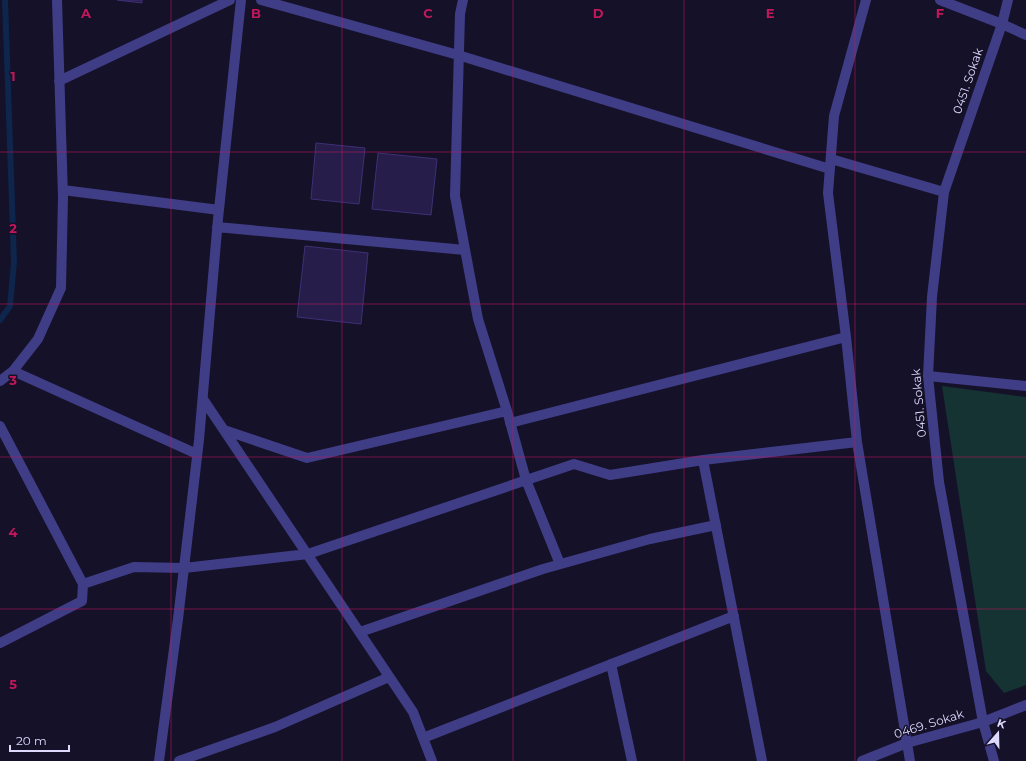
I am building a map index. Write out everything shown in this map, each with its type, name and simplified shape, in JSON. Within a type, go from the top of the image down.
[{"type":"street","points":[[0,381],[13,371],[38,339],[60,288],[62,190],[56,0]]},
{"type":"street","points":[[59,81],[230,0]]},
{"type":"street","points":[[159,761],[184,568],[203,399],[217,227],[241,0]]},
{"type":"street","points":[[261,0],[458,55],[830,169]]},
{"type":"street","points":[[463,0],[460,14],[458,55],[455,196],[478,319],[507,412],[526,480],[560,564]]},
{"type":"street","points":[[866,0],[834,116],[828,193],[846,337],[857,442],[910,761]]},
{"type":"street","points":[[940,0],[1026,35]]},
{"type":"street","name":"0451. Sokak","points":[[994,761],[984,722],[940,482],[928,376],[932,297],[944,192],[1002,24],[1008,0]]},
{"type":"street","points":[[831,159],[944,192]]},
{"type":"street","points":[[62,190],[219,210]]},
{"type":"street","points":[[217,227],[465,250]]},
{"type":"street","points":[[510,423],[846,337]]},
{"type":"street","points":[[13,371],[197,454]]},
{"type":"street","points":[[928,376],[1026,386]]},
{"type":"street","points":[[203,399],[413,712],[432,761]]},
{"type":"street","points":[[224,430],[307,458],[507,412]]},
{"type":"street","points":[[0,426],[83,584],[82,601],[0,643]]},
{"type":"street","points":[[83,584],[134,567],[184,568],[308,554],[574,464],[610,475],[703,460],[857,442]]},
{"type":"street","points":[[703,460],[762,761]]},
{"type":"street","points":[[360,632],[543,569],[650,539],[716,525]]},
{"type":"street","points":[[423,738],[734,616]]},
{"type":"street","points":[[611,664],[632,761]]},
{"type":"street","points":[[179,761],[275,727],[389,677]]},
{"type":"street","name":"0469. Sokak","points":[[862,761],[907,743],[984,722],[1026,705]]},
{"type":"green space","points":[[942,386],[1026,397],[1026,685],[1004,693],[986,671]]},
{"type":"building","points":[[117,0],[142,0],[142,3]]},
{"type":"building","points":[[316,143],[365,148],[359,204],[311,199]]},
{"type":"building","points":[[378,153],[437,159],[431,215],[372,209]]},
{"type":"building","points":[[305,246],[368,253],[361,324],[297,317]]},
{"type":"waterway","points":[[0,320],[10,306],[14,262],[5,0]]}]
